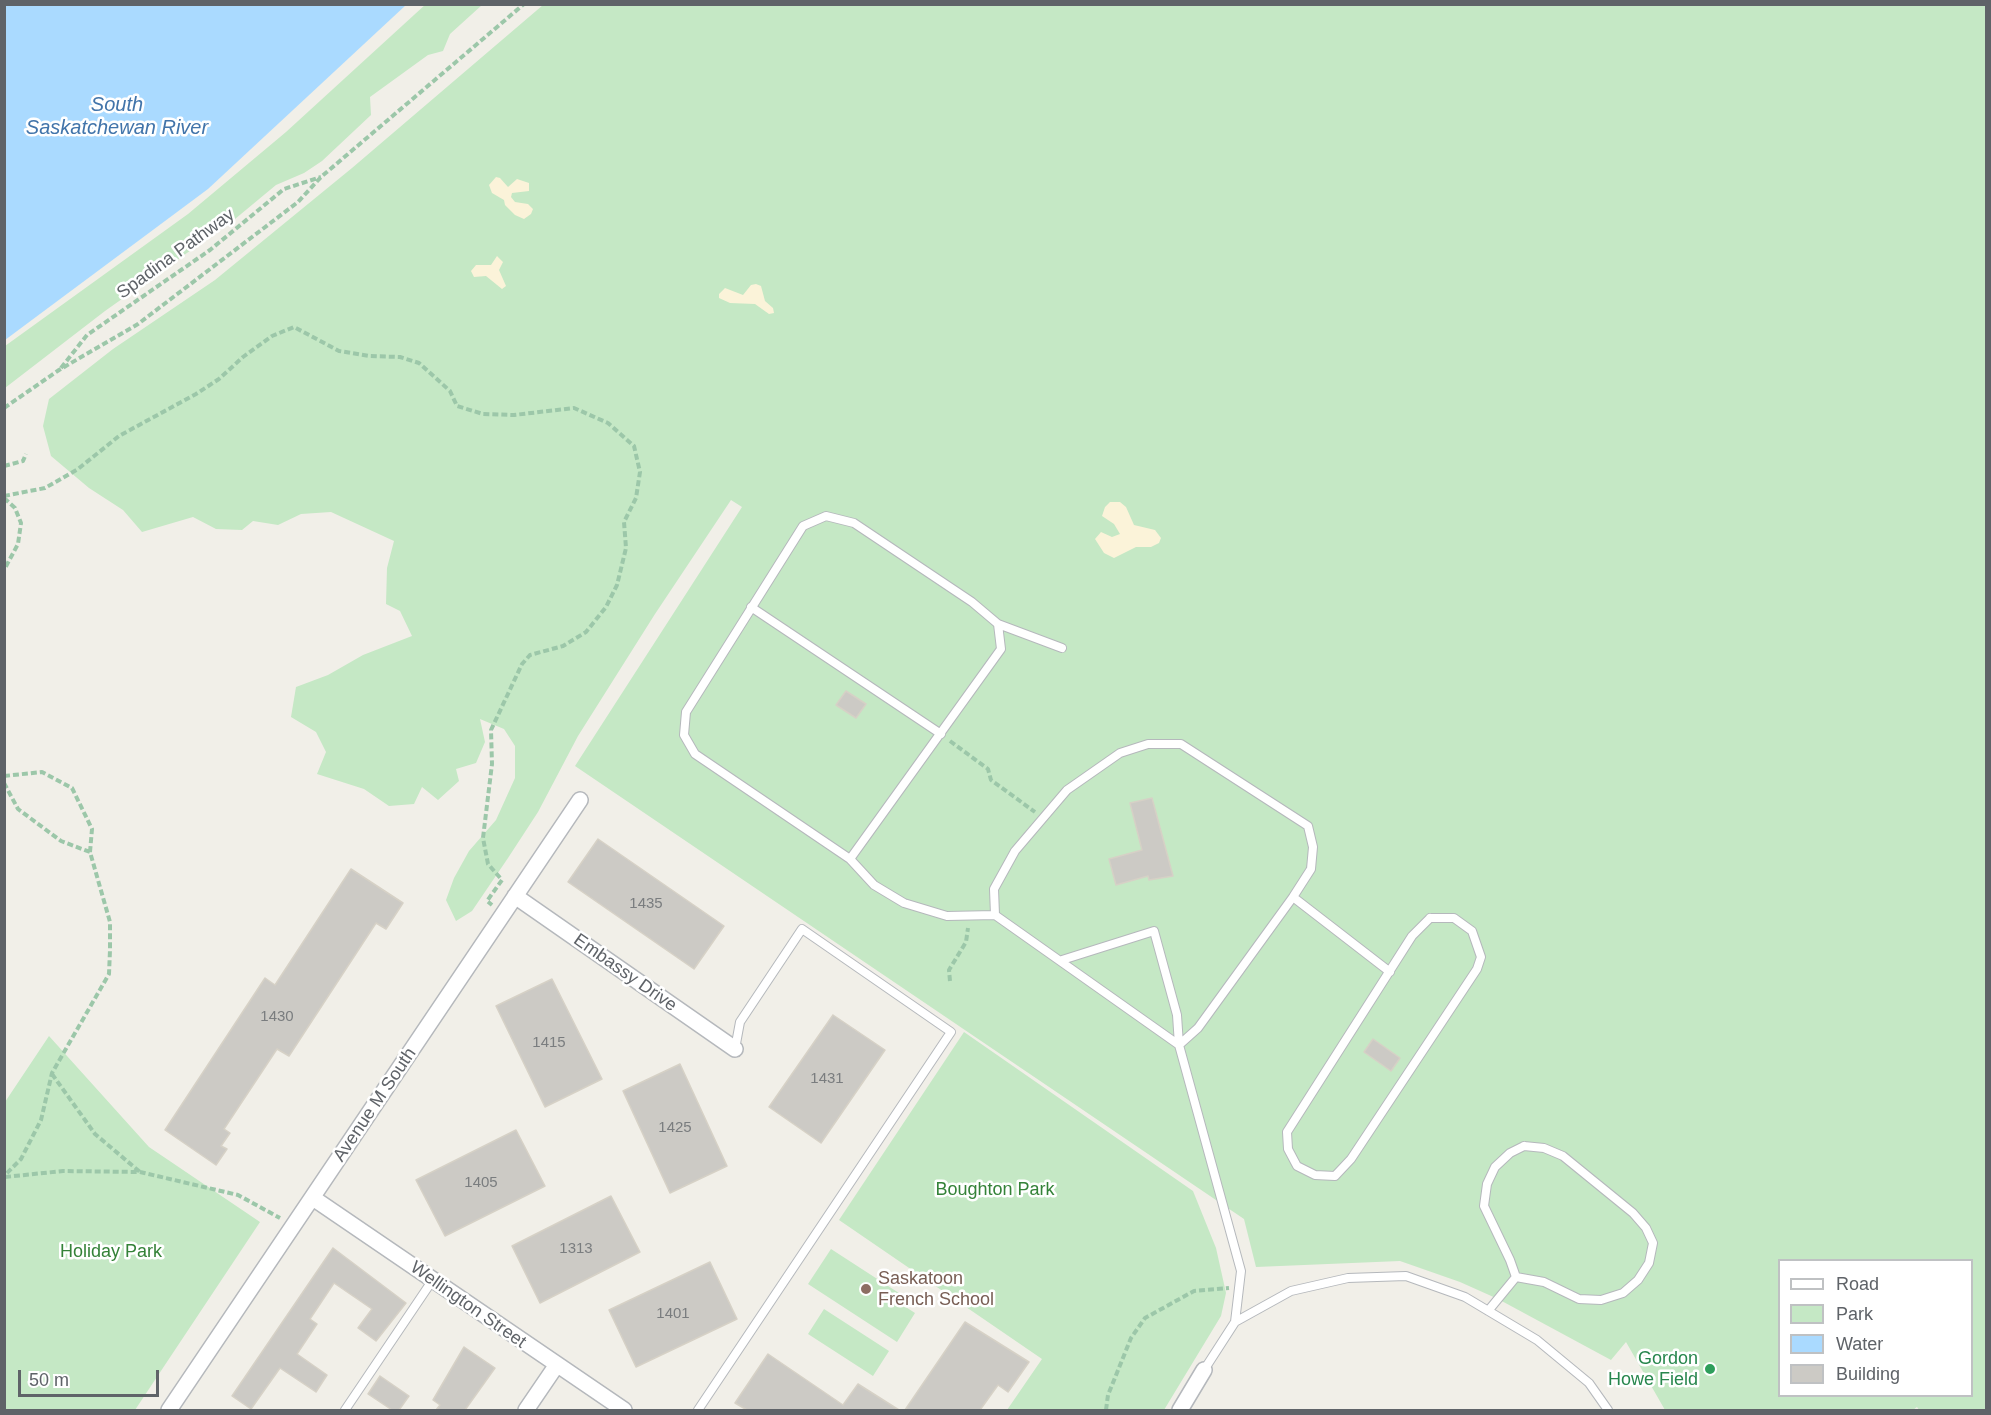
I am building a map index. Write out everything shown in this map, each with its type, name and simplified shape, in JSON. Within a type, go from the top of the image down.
[{"type":"street","name":"Avenue M South","points":[[169,1410],[580,800]]},
{"type":"street","name":"Embassy Drive","points":[[515,896],[735,1049]]},
{"type":"street","name":"Wellington Street","points":[[313,1198],[556,1366],[624,1410]]},
{"type":"street","points":[[526,1410],[556,1366]]},
{"type":"street","points":[[1180,1410],[1204,1370]]},
{"type":"lane","points":[[1062,648],[998,624],[972,602],[854,523],[826,516],[803,526],[686,712],[684,735],[695,754],[850,859],[874,885],[904,903],[947,916],[995,915],[1062,960],[1179,1045]]},
{"type":"lane","points":[[751,607],[941,734]]},
{"type":"lane","points":[[850,859],[1001,649],[998,624]]},
{"type":"lane","points":[[995,915],[994,889],[1015,851],[1067,790],[1120,753],[1148,744],[1181,744],[1308,826],[1313,847],[1311,869],[1198,1028],[1179,1045]]},
{"type":"lane","points":[[1293,897],[1390,972]]},
{"type":"lane","points":[[1430,918],[1454,918],[1472,931],[1479,944],[1481,957],[1478,969],[1351,1159],[1335,1176],[1315,1175],[1297,1166],[1288,1149],[1287,1132],[1390,972],[1412,936],[1430,918]]},
{"type":"lane","points":[[698,1410],[951,1032],[802,929],[740,1022],[735,1049]]},
{"type":"lane","points":[[1062,960],[1154,931],[1177,1015],[1179,1045],[1241,1272],[1234,1322],[1204,1370]]},
{"type":"lane","points":[[1524,1146],[1544,1148],[1563,1156],[1586,1172],[1634,1213],[1646,1228],[1653,1243],[1649,1263],[1638,1280],[1623,1293],[1601,1300],[1579,1299],[1544,1282],[1516,1277],[1484,1206],[1487,1184],[1495,1167],[1510,1153],[1524,1146]]},
{"type":"lane","points":[[1234,1322],[1291,1291],[1348,1278],[1406,1276],[1465,1297],[1537,1340],[1589,1383],[1608,1410]]},
{"type":"lane","points":[[1488,1311],[1516,1277]]},
{"type":"lane","points":[[345,1410],[432,1281]]},
{"type":"path","name":"Spadina Pathway","points":[[4,408],[59,370],[138,324],[298,202],[321,177],[524,4]]},
{"type":"path","name":"Spadina Pathway","points":[[59,370],[87,335],[210,250],[284,189],[321,177]]},
{"type":"path","points":[[4,497],[45,488],[78,469],[119,436],[196,394],[219,379],[243,357],[272,336],[294,327],[339,351],[370,356],[400,357],[419,363],[450,391],[457,406],[483,414],[514,415],[574,408],[608,423],[634,446],[639,472],[636,498],[624,522],[626,548],[617,585],[606,607],[586,632],[563,646],[530,655],[522,664],[491,730],[492,764],[483,838],[488,864],[502,880],[487,901],[504,913]]},
{"type":"path","points":[[4,466],[23,461],[26,454]]},
{"type":"path","points":[[4,497],[15,508],[21,523],[18,544],[4,570]]},
{"type":"path","points":[[941,734],[987,769],[991,780],[1043,818]]},
{"type":"path","points":[[4,777],[42,772],[72,788],[92,829],[90,852],[110,922],[109,974],[52,1073],[41,1120],[21,1159],[4,1177]]},
{"type":"path","points":[[4,783],[18,809],[61,841],[90,852]]},
{"type":"path","points":[[950,981],[949,970],[966,942],[971,915]]},
{"type":"path","points":[[52,1073],[95,1134],[140,1172]]},
{"type":"path","points":[[4,1177],[63,1171],[140,1172],[238,1195],[294,1227]]},
{"type":"path","points":[[1106,1410],[1108,1395],[1131,1338],[1145,1318],[1194,1291],[1214,1287],[1239,1288]]},
{"type":"green space","points":[[426,4],[482,5],[450,34],[443,51],[428,55],[370,97],[371,115],[322,161],[304,173],[276,185],[235,219],[105,311],[5,388],[5,346],[188,214],[286,132]]},
{"type":"green space","points":[[543,5],[1986,5],[1986,1410],[1919,1410],[1917,1407],[1913,1410],[1665,1410],[1626,1342],[1611,1360],[1498,1299],[1460,1282],[1400,1261],[1256,1267],[1244,1219],[575,766],[742,507],[731,500],[578,736],[538,812],[508,858],[472,911],[456,921],[446,900],[454,878],[469,851],[496,820],[515,778],[515,746],[504,729],[480,719],[485,742],[476,763],[456,769],[459,781],[438,800],[422,787],[414,804],[389,806],[364,789],[317,774],[326,752],[316,732],[291,717],[296,687],[328,675],[363,655],[412,636],[400,611],[386,604],[387,568],[394,541],[331,512],[301,514],[278,525],[253,521],[242,530],[216,529],[193,517],[142,532],[123,510],[89,488],[51,456],[43,426],[49,399],[113,349],[215,280],[352,168]]},
{"type":"green space","name":"Boughton Park","points":[[964,1032],[1193,1191],[1216,1248],[1226,1293],[1221,1316],[1164,1410],[1007,1410],[1042,1359],[839,1220]]},
{"type":"green space","name":"Holiday Park","points":[[49,1036],[149,1147],[260,1222],[135,1410],[5,1410],[5,1102]]},
{"type":"green space","points":[[831,1249],[902,1295],[898,1302],[915,1313],[897,1342],[808,1284]]},
{"type":"green space","points":[[824,1309],[889,1351],[873,1376],[808,1334]]},
{"type":"sand","points":[[496,177],[508,187],[517,179],[529,183],[529,191],[512,193],[511,197],[515,202],[528,204],[533,209],[531,214],[524,219],[515,215],[505,205],[504,200],[492,193],[489,185]]},
{"type":"sand","points":[[497,256],[503,262],[499,270],[506,286],[502,289],[486,276],[474,277],[471,271],[476,265],[491,265]]},
{"type":"sand","points":[[751,285],[761,286],[765,301],[773,308],[774,313],[769,314],[755,304],[730,303],[719,298],[719,294],[725,288],[743,295]]},
{"type":"sand","points":[[1110,502],[1120,502],[1126,507],[1134,525],[1155,530],[1161,538],[1159,543],[1151,547],[1136,547],[1114,558],[1104,553],[1095,539],[1101,532],[1112,537],[1120,534],[1114,524],[1102,516],[1105,507]]},
{"type":"water","name":"South Saskatchewan River","points":[[5,4],[406,5],[208,189],[5,340]]},
{"type":"building","points":[[846,691],[866,704],[856,718],[836,705]]},
{"type":"building","points":[[1152,798],[1173,876],[1149,880],[1148,876],[1116,885],[1109,859],[1142,850],[1130,803]]},
{"type":"building","points":[[598,839],[724,926],[694,969],[568,882]]},
{"type":"building","points":[[351,869],[403,903],[386,929],[376,923],[289,1056],[277,1049],[224,1129],[230,1133],[221,1146],[227,1149],[216,1165],[165,1130],[265,978],[275,985]]},
{"type":"building","points":[[552,979],[602,1079],[545,1107],[496,1006]]},
{"type":"building","points":[[833,1015],[885,1050],[821,1143],[769,1107]]},
{"type":"building","points":[[1373,1039],[1400,1058],[1391,1071],[1364,1052]]},
{"type":"building","points":[[680,1064],[727,1166],[670,1193],[623,1091]]},
{"type":"building","points":[[516,1130],[545,1186],[445,1236],[416,1180]]},
{"type":"building","points":[[611,1196],[640,1252],[540,1303],[512,1246]]},
{"type":"building","points":[[333,1248],[406,1303],[376,1341],[358,1328],[372,1309],[334,1283],[310,1319],[317,1324],[297,1354],[327,1375],[316,1392],[280,1368],[251,1409],[232,1396]]},
{"type":"building","points":[[710,1262],[737,1319],[636,1367],[609,1310]]},
{"type":"building","points":[[965,1322],[1029,1362],[1008,1392],[998,1385],[980,1410],[905,1410]]},
{"type":"building","points":[[464,1347],[495,1368],[465,1410],[436,1410],[440,1405],[433,1400]]},
{"type":"building","points":[[768,1354],[843,1405],[858,1384],[899,1410],[747,1410],[735,1403]]},
{"type":"building","points":[[380,1376],[409,1396],[399,1410],[392,1410],[368,1394]]},
{"type":"place","name":"Saskatoon French School","points":[[866,1289]]},
{"type":"place","name":"Gordon Howe Field","points":[[1710,1369]]}]
